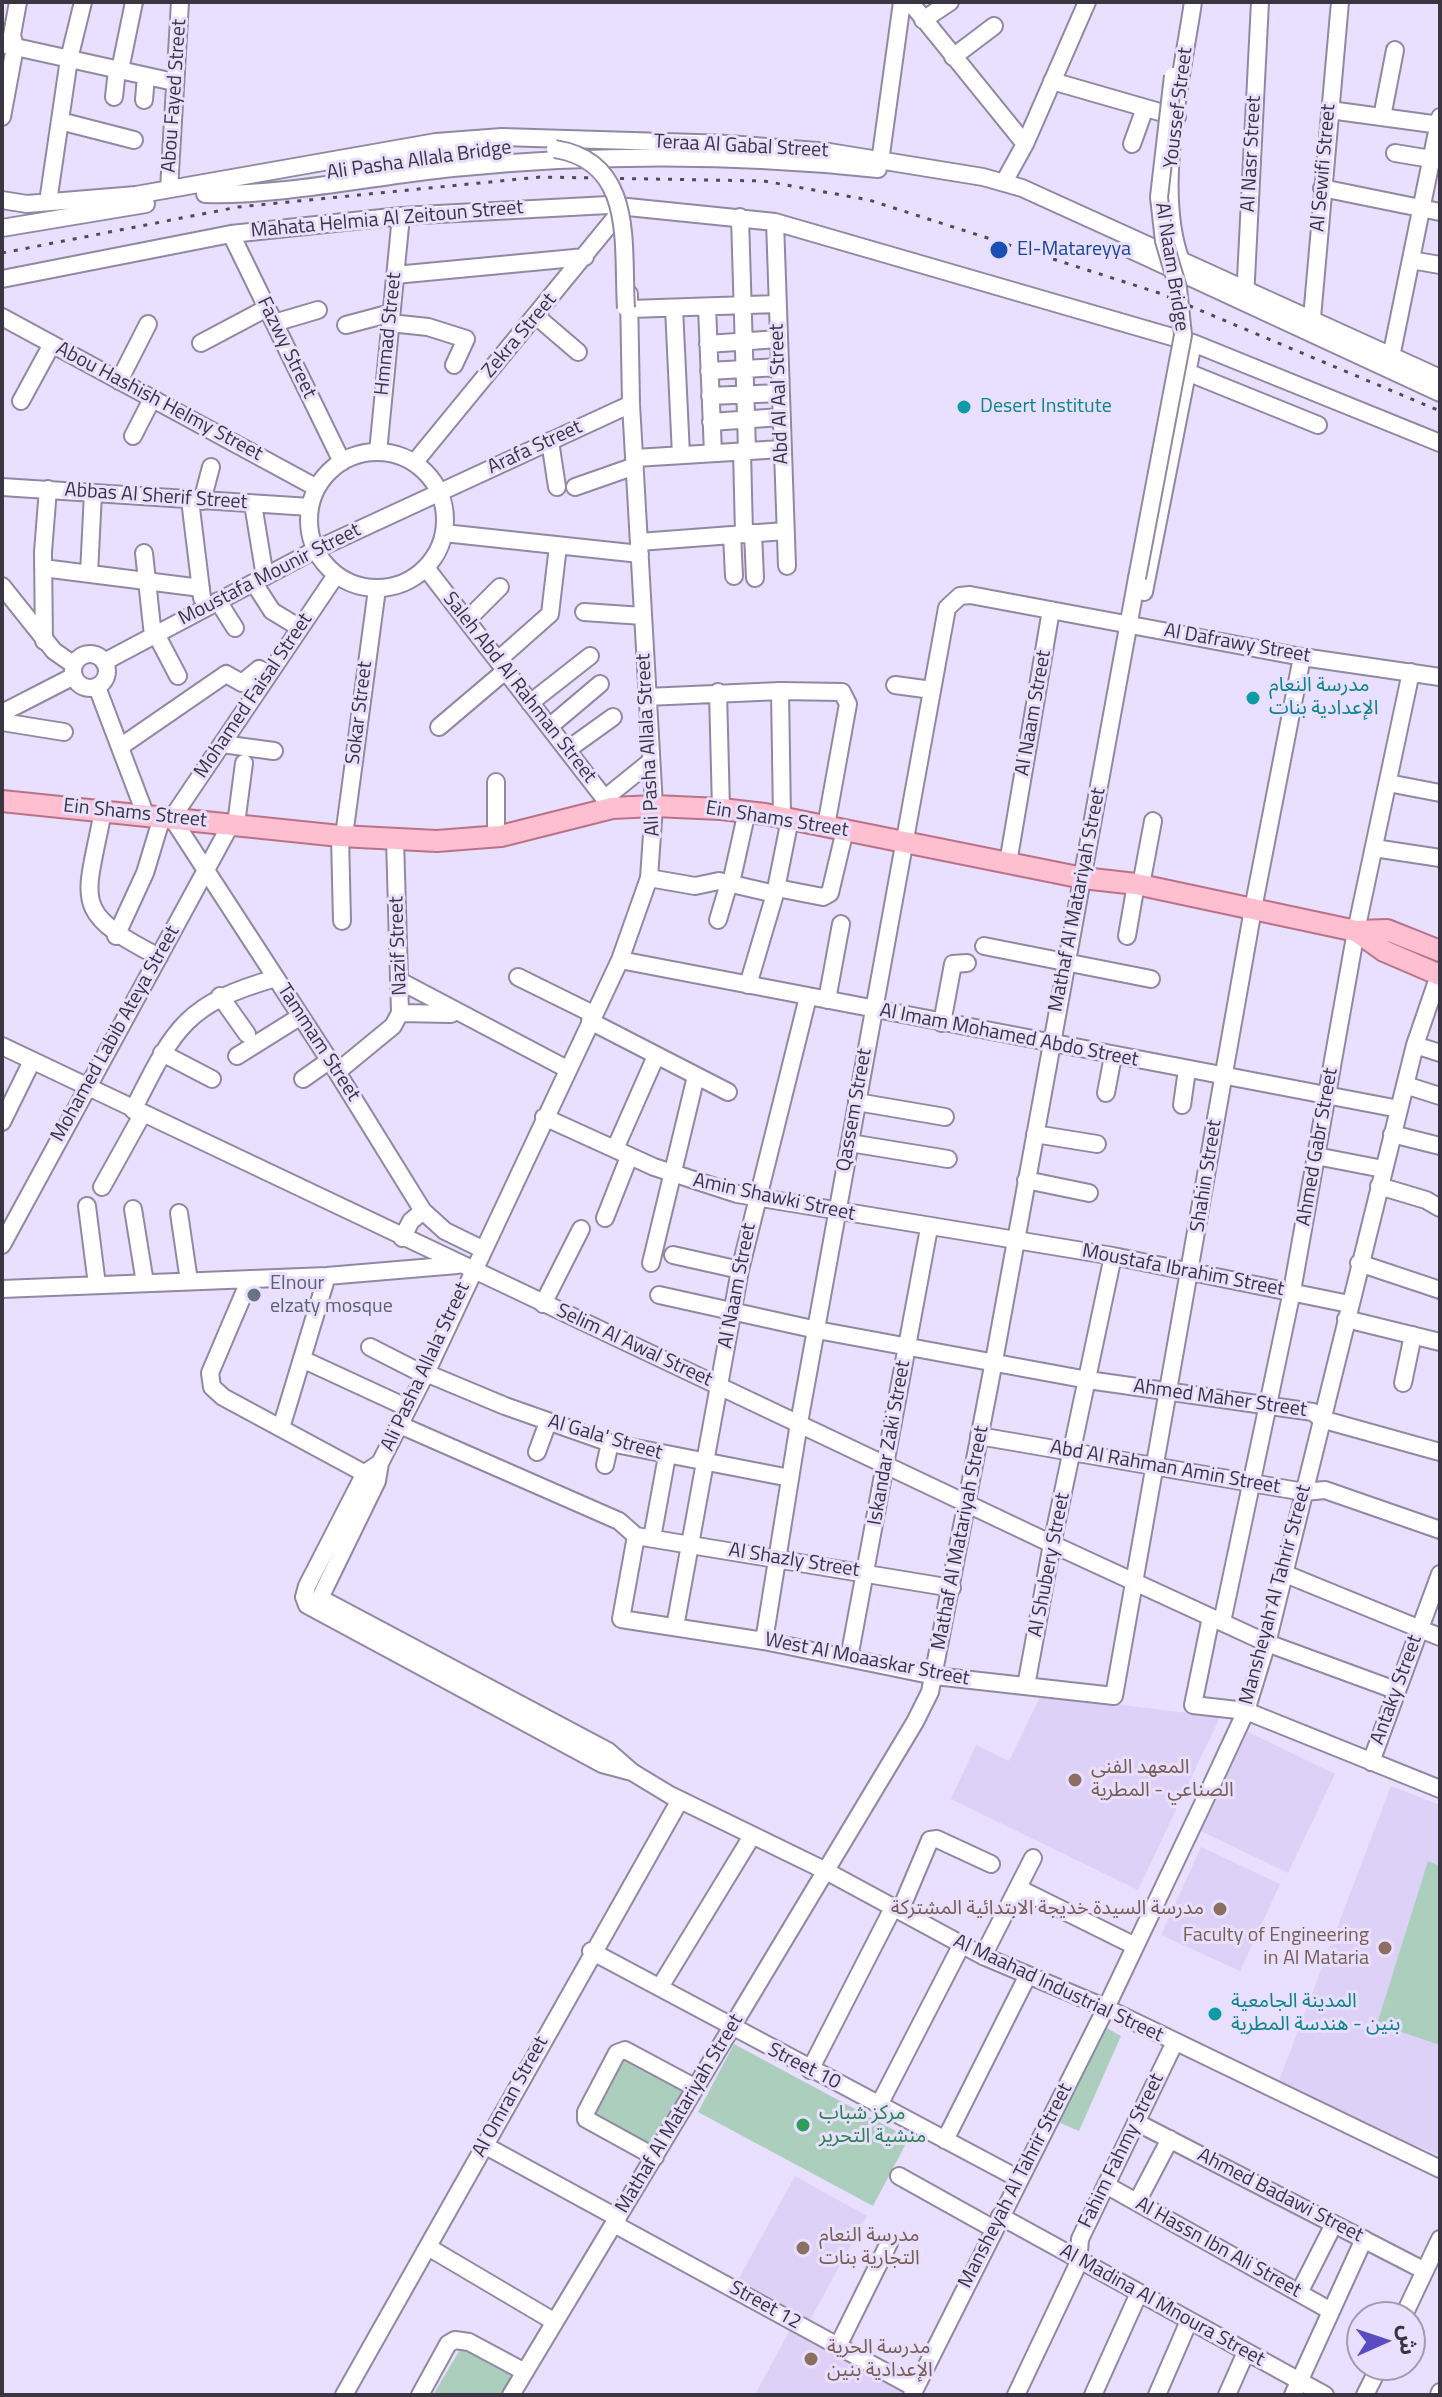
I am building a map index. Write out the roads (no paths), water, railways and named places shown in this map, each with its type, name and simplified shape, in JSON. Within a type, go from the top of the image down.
[{"type":"main road","name":"Ein Shams Street","points":[[2,801],[342,836],[471,841],[496,837],[608,804],[747,811],[1083,878],[1138,885],[1356,931],[1387,930],[1440,951]]},
{"type":"main road","name":"Ein Shams Street","points":[[1356,931],[1371,944],[1439,975]]},
{"type":"street","points":[[2,117],[9,45],[18,2]]},
{"type":"street","points":[[48,202],[69,59],[83,2]]},
{"type":"street","points":[[114,97],[134,2]]},
{"type":"street","name":"Abou Fayed Street","points":[[169,189],[180,2]]},
{"type":"street","points":[[880,162],[902,2]]},
{"type":"street","points":[[910,2],[1025,144]]},
{"type":"street","points":[[923,20],[950,2]]},
{"type":"street","points":[[1004,182],[1025,144],[1087,2]]},
{"type":"street","name":"Al Naam Bridge","points":[[1137,578],[1183,335],[1178,288],[1164,241],[1159,197],[1181,2]]},
{"type":"street","name":"Youssef Street","points":[[1181,261],[1169,206],[1177,117],[1193,2]]},
{"type":"street","name":"Al Nasr Street","points":[[1245,298],[1260,2]]},
{"type":"street","name":"Al Sewifi Street","points":[[1311,328],[1340,2]]},
{"type":"street","points":[[953,57],[994,26]]},
{"type":"street","points":[[9,45],[174,82]]},
{"type":"street","points":[[1382,117],[1395,50]]},
{"type":"street","points":[[144,100],[146,76]]},
{"type":"street","points":[[1052,81],[1177,117]]},
{"type":"street","points":[[1132,144],[1145,108]]},
{"type":"street","points":[[1330,110],[1439,122],[1391,357]]},
{"type":"street","points":[[60,121],[134,140]]},
{"type":"street","name":"Teraa Al Gabal Street","points":[[2,200],[27,204],[169,189],[436,142],[502,137],[791,148],[856,155],[880,162],[1004,182],[1181,261],[1245,298]]},
{"type":"street","name":"Ali Pasha Allala Bridge","points":[[205,194],[488,148],[555,149],[582,155],[604,172],[620,210],[630,366]]},
{"type":"street","points":[[1395,153],[1431,159]]},
{"type":"street","name":"Teraa Al Gabal Street","points":[[205,194],[457,168],[616,158],[762,160],[875,169],[998,190],[1311,328],[1440,393]]},
{"type":"street","points":[[1322,188],[1440,212]]},
{"type":"street","points":[[2,228],[205,194]]},
{"type":"street","name":"Mahata Helmia Al Zeitoun Street","points":[[2,279],[231,234],[401,216],[581,205],[740,217],[775,222],[1193,343],[1440,443]]},
{"type":"street","points":[[624,207],[628,309],[777,304]]},
{"type":"street","name":"Zekra Street","points":[[414,463],[624,207]]},
{"type":"street","name":"Hmmad Street","points":[[378,452],[401,216]]},
{"type":"street","points":[[734,576],[743,534],[746,419],[740,217]]},
{"type":"street","name":"Abd Al Aal Street","points":[[775,222],[787,566]]},
{"type":"street","name":"Fazwy Street","points":[[231,234],[342,462]]},
{"type":"street","points":[[395,275],[585,257]]},
{"type":"street","points":[[1411,260],[1440,265]]},
{"type":"street","points":[[707,307],[713,453]]},
{"type":"street","points":[[674,308],[681,455]]},
{"type":"street","points":[[201,343],[270,316],[318,310]]},
{"type":"street","points":[[536,316],[578,352]]},
{"type":"street","name":"Abou Hashish Helmy Street","points":[[2,317],[317,488]]},
{"type":"street","points":[[346,325],[391,318],[466,339],[454,365]]},
{"type":"street","points":[[119,381],[148,324]]},
{"type":"street","name":"Teraa Al Gabal Street","points":[[1311,328],[1440,378]]},
{"type":"street","points":[[708,344],[778,339]]},
{"type":"street","name":"Mathaf Al Matariyah Street","points":[[511,2395],[915,1722],[935,1676],[1066,962],[1193,343]]},
{"type":"street","points":[[21,401],[52,344]]},
{"type":"street","name":"Ali Pasha Allala Street","points":[[630,366],[654,806],[649,878],[620,960],[482,1249],[465,1268],[426,1374],[342,1534],[320,1593],[321,1600],[608,1751],[632,1772],[680,1800]]},
{"type":"street","points":[[709,371],[779,367]]},
{"type":"street","points":[[1187,372],[1318,425]]},
{"type":"street","points":[[710,396],[780,393]]},
{"type":"street","points":[[133,436],[152,399]]},
{"type":"street","name":"Arafa Street","points":[[439,492],[631,404]]},
{"type":"street","points":[[711,422],[781,417]]},
{"type":"street","points":[[550,441],[557,487]]},
{"type":"street","points":[[575,487],[635,462],[681,455],[782,449]]},
{"type":"street","points":[[378,452],[414,463],[439,492],[444,533],[426,568],[412,579],[377,589],[362,587],[336,575],[315,550],[309,529],[310,507],[317,488],[342,462],[378,452]]},
{"type":"street","points":[[211,467],[196,500],[201,588],[211,605],[235,628]]},
{"type":"street","name":"Abbas Al Sherif Street","points":[[2,487],[310,507]]},
{"type":"street","points":[[44,641],[43,568],[48,489]]},
{"type":"street","name":"Moustafa Mounir Street","points":[[104,662],[315,550],[439,492]]},
{"type":"street","points":[[89,574],[93,493]]},
{"type":"street","points":[[253,504],[260,580],[272,611],[300,628]]},
{"type":"street","points":[[444,533],[558,546],[640,548],[785,531]]},
{"type":"street","points":[[743,534],[755,578]]},
{"type":"street","points":[[439,727],[548,618],[552,610],[558,546]]},
{"type":"street","points":[[144,553],[154,635],[178,676]]},
{"type":"street","points":[[43,568],[201,588]]},
{"type":"street","name":"Saleh Abd Al Rahman Street","points":[[426,568],[608,804]]},
{"type":"street","name":"Mohamed Faisal Street","points":[[116,936],[145,873],[160,817],[222,744],[336,575]]},
{"type":"street","name":"Mathaf Al Matariyah Street","points":[[1133,625],[1137,578]]},
{"type":"street","points":[[2,586],[44,641],[74,671],[83,687],[97,687],[106,676],[104,662],[96,655],[85,655],[74,671],[2,713]]},
{"type":"street","points":[[467,620],[500,587]]},
{"type":"street","name":"Sokar Street","points":[[342,921],[342,836],[377,589]]},
{"type":"street","name":"Al Dafrawy Street","points":[[970,595],[1302,657],[1440,677]]},
{"type":"street","name":"Qassem Street","points":[[764,1641],[872,1009],[947,608],[960,596],[970,595]]},
{"type":"street","name":"Al Naam Street","points":[[1008,863],[1051,610]]},
{"type":"street","points":[[584,612],[643,616]]},
{"type":"street","points":[[530,703],[590,656]]},
{"type":"street","name":"Shahin Street","points":[[1114,1696],[1192,1270],[1253,909],[1302,657]]},
{"type":"street","points":[[120,747],[226,674],[242,683],[259,669],[269,674]]},
{"type":"street","name":"Ahmed Gabr Street","points":[[1246,1711],[1193,1705],[1268,1407],[1292,1291],[1356,931],[1411,672]]},
{"type":"street","points":[[549,727],[600,684]]},
{"type":"street","points":[[895,685],[932,690]]},
{"type":"street","name":"Tammam Street","points":[[97,687],[120,747],[160,817],[206,871],[334,1066],[423,1211],[445,1231],[482,1249]]},
{"type":"street","points":[[647,697],[835,689],[846,698],[847,711],[830,893],[823,897],[713,881],[695,886],[649,878]]},
{"type":"street","points":[[748,985],[776,891],[786,818],[780,691]]},
{"type":"street","points":[[718,692],[721,809]]},
{"type":"street","points":[[567,750],[613,717]]},
{"type":"street","points":[[2,722],[64,732]]},
{"type":"street","points":[[222,744],[274,751]]},
{"type":"street","points":[[608,804],[651,761]]},
{"type":"street","points":[[234,824],[244,763]]},
{"type":"street","points":[[496,782],[496,837]]},
{"type":"street","points":[[1388,783],[1440,793]]},
{"type":"street","points":[[103,811],[88,890],[96,916],[116,936],[159,957]]},
{"type":"street","points":[[718,920],[747,811]]},
{"type":"street","points":[[1127,936],[1153,821]]},
{"type":"street","name":"Mohamed Labib Ateya Street","points":[[2,1245],[86,1087],[234,824]]},
{"type":"street","name":"Nazif Street","points":[[303,1079],[334,1066],[393,1026],[400,1013],[395,839]]},
{"type":"street","points":[[1374,848],[1440,858]]},
{"type":"street","points":[[827,1000],[841,924]]},
{"type":"street","points":[[984,946],[1151,979]]},
{"type":"street","name":"Al Imam Mohamed Abdo Street","points":[[620,960],[1399,1109]]},
{"type":"street","points":[[942,1023],[953,964],[967,963]]},
{"type":"street","name":"Mansheyah Al Tahrir Street","points":[[914,2390],[1106,2008],[1246,1711],[1267,1643],[1415,1045],[1439,975]]},
{"type":"street","points":[[518,977],[656,1056],[728,1092]]},
{"type":"street","points":[[102,1187],[162,1053],[184,1022],[220,996],[276,978]]},
{"type":"street","points":[[400,981],[457,1014],[567,1069]]},
{"type":"street","points":[[220,996],[247,1034]]},
{"type":"street","name":"Al Naam Street","points":[[675,1627],[740,1270],[808,997]]},
{"type":"street","points":[[400,1013],[457,1014]]},
{"type":"street","points":[[237,1056],[301,1016]]},
{"type":"street","points":[[1415,1045],[1440,1053]]},
{"type":"street","name":"Selim Al Awal Street","points":[[2,1046],[465,1268],[1216,1620],[1267,1643],[1395,1690]]},
{"type":"street","points":[[162,1053],[212,1079]]},
{"type":"street","points":[[605,1218],[622,1153],[656,1056]]},
{"type":"street","points":[[1106,1093],[1113,1056]]},
{"type":"street","points":[[2,1122],[32,1061]]},
{"type":"street","points":[[1182,1105],[1187,1070]]},
{"type":"street","points":[[651,1263],[696,1076]]},
{"type":"street","points":[[1405,1085],[1440,1096]]},
{"type":"street","points":[[857,1102],[945,1117]]},
{"type":"street","name":"Amin Shawki Street","points":[[544,1117],[673,1175],[756,1197],[1015,1242]]},
{"type":"street","points":[[1035,1134],[1097,1144]]},
{"type":"street","points":[[1392,1134],[1440,1146]]},
{"type":"street","points":[[850,1143],[948,1159]]},
{"type":"street","points":[[1316,1156],[1381,1178],[1440,1208]]},
{"type":"street","points":[[1026,1180],[1089,1193]]},
{"type":"street","points":[[87,1206],[97,1285]]},
{"type":"street","points":[[133,1209],[145,1283]]},
{"type":"street","points":[[402,1238],[411,1221],[423,1211]]},
{"type":"street","points":[[179,1213],[189,1281]]},
{"type":"street","name":"Iskandar Zaki Street","points":[[849,1658],[929,1228]]},
{"type":"street","points":[[543,1304],[581,1229]]},
{"type":"street","name":"Moustafa Ibrahim Street","points":[[1015,1242],[1113,1256],[1292,1291],[1440,1342]]},
{"type":"street","points":[[673,1255],[740,1270]]},
{"type":"street","name":"Al Shubery Street","points":[[1026,1686],[1052,1544],[1113,1256]]},
{"type":"street","points":[[1359,1263],[1440,1290]]},
{"type":"street","points":[[2,1289],[465,1268]]},
{"type":"street","points":[[281,1428],[327,1276]]},
{"type":"street","points":[[250,1279],[210,1381],[223,1397],[371,1477]]},
{"type":"street","name":"Ahmed Maher Street","points":[[659,1295],[817,1330],[1088,1380],[1313,1412],[1321,1419],[1440,1452]]},
{"type":"street","points":[[1403,1383],[1413,1335]]},
{"type":"street","name":"Al Gala' Street","points":[[370,1347],[426,1374],[610,1443],[790,1478]]},
{"type":"street","points":[[302,1359],[408,1408]]},
{"type":"street","points":[[537,1452],[548,1422]]},
{"type":"street","points":[[400,1425],[619,1521],[644,1537],[667,1456]]},
{"type":"street","name":"Abd Al Rahman Amin Street","points":[[979,1436],[1304,1492],[1325,1490],[1440,1530]]},
{"type":"street","points":[[605,1465],[610,1443]]},
{"type":"street","name":"Al Shazly Street","points":[[644,1537],[952,1588]]},
{"type":"street","name":"West Al Moaaskar Street","points":[[644,1537],[621,1619],[764,1641],[935,1676],[1114,1696]]},
{"type":"street","points":[[1283,1573],[1440,1637]]},
{"type":"street","name":"Antaky Street","points":[[1371,1762],[1440,1574]]},
{"type":"street","points":[[1246,1711],[1440,1789]]},
{"type":"street","name":"Al Maahad Industrial Street","points":[[680,1800],[826,1871],[983,1956],[1106,2008],[1174,2044],[1440,2169]]},
{"type":"street","name":"Al Omran Street","points":[[344,2395],[591,1951],[680,1800]]},
{"type":"street","points":[[660,1987],[752,1836]]},
{"type":"street","points":[[810,2070],[930,1840],[937,1839],[991,1864]]},
{"type":"street","points":[[983,1956],[1033,1858]]},
{"type":"street","points":[[1018,1888],[1135,1946]]},
{"type":"street","points":[[879,2105],[962,1944]]},
{"type":"street","name":"Street 10","points":[[591,1951],[732,2029],[1019,2179]]},
{"type":"street","points":[[945,2140],[1028,1975]]},
{"type":"street","name":"Fahim Fahmy Street","points":[[1016,2395],[1078,2259],[1080,2239],[1174,2044]]},
{"type":"street","points":[[655,2157],[586,2119],[586,2112],[617,2053],[625,2050],[696,2088]]},
{"type":"street","name":"Ahmed Badawi Street","points":[[1136,2122],[1425,2271]]},
{"type":"street","points":[[1137,2202],[1170,2139]]},
{"type":"street","name":"Street 12","points":[[484,2145],[914,2390],[932,2395]]},
{"type":"street","name":"Al Madina Al Mnoura Street","points":[[899,2176],[1078,2259],[1246,2352],[1296,2388],[1325,2395]]},
{"type":"street","name":"Al Hassn Ibn Ali Street","points":[[1106,2185],[1331,2311]]},
{"type":"street","points":[[1299,2293],[1334,2224]]},
{"type":"street","points":[[1296,2388],[1364,2239]]},
{"type":"street","points":[[1411,2301],[1440,2239]]},
{"type":"street","points":[[838,2346],[889,2243]]},
{"type":"street","points":[[428,2247],[555,2322]]},
{"type":"street","points":[[1093,2395],[1139,2293]]},
{"type":"street","points":[[1157,2395],[1189,2321]]},
{"type":"street","points":[[420,2395],[448,2344],[455,2340],[469,2342],[525,2372]]},
{"type":"street","points":[[1227,2395],[1246,2352]]},
{"type":"railway","points":[[2,253],[238,207],[540,177],[764,181],[869,200],[1159,293],[1440,411]]},
{"type":"place","name":"El-Matareyya","points":[[999,250]]},
{"type":"place","name":"Desert Institute","points":[[964,407]]},
{"type":"place","name":"مدرسة النعام الإعدادية بنات","points":[[1253,698]]},
{"type":"place","name":"Elnour elzaty mosque","points":[[254,1295]]},
{"type":"place","name":"المعهد الفني الصناعي - المطرية","points":[[1075,1780]]},
{"type":"place","name":"مدرسة السيدة خديجة الابتدائية المشتركة","points":[[1220,1909]]},
{"type":"place","name":"Faculty of Engineering in Al Mataria","points":[[1385,1948]]},
{"type":"place","name":"المدينة الجامعية بنين - هندسة المطرية","points":[[1215,2014]]},
{"type":"place","name":"مركز شباب منشية التحرير","points":[[803,2125]]},
{"type":"place","name":"مدرسة النعام التجارية بنات","points":[[803,2248]]},
{"type":"place","name":"مدرسة الحرية الإعدادية بنين","points":[[811,2359]]}]
